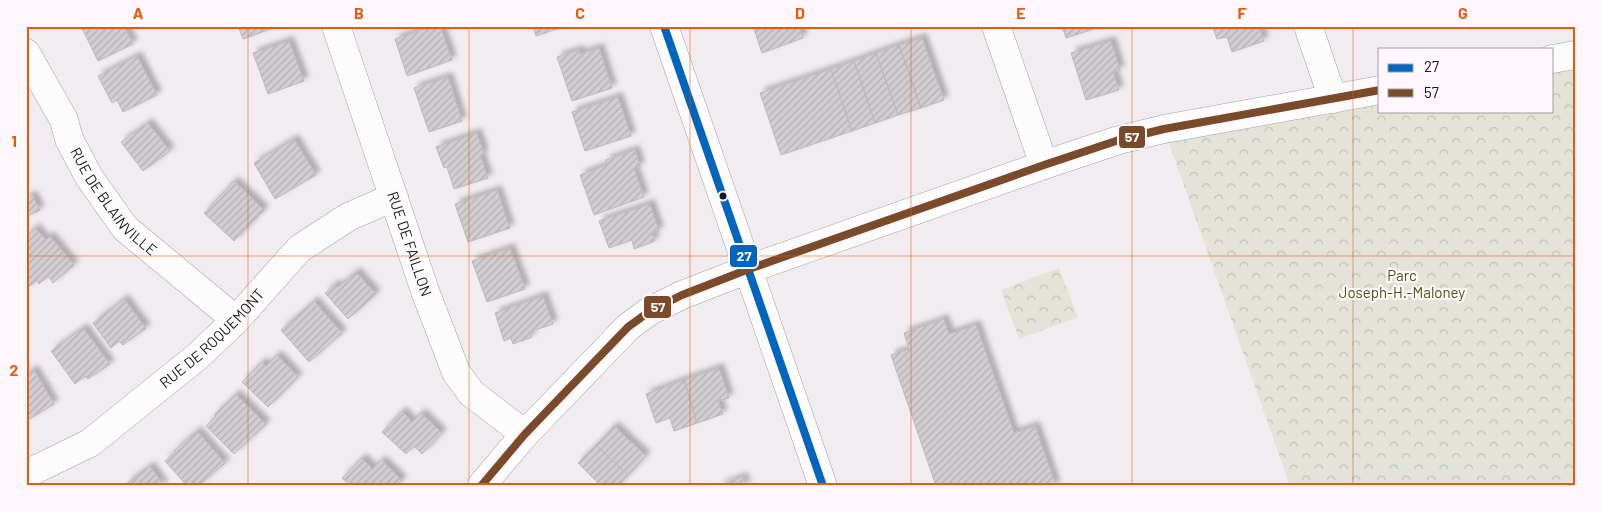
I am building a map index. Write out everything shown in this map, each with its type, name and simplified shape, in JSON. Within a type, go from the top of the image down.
[{"type":"street","name":"RUE DE FAILLON","points":[[336,26],[425,291],[456,372],[471,393],[525,434]]},
{"type":"street","points":[[664,26],[823,486]]},
{"type":"street","points":[[996,26],[1044,165]]},
{"type":"street","points":[[1308,26],[1333,99]]},
{"type":"street","name":"RUE DE BLAINVILLE","points":[[26,53],[64,120],[69,139],[89,178],[125,228],[236,320]]},
{"type":"street","points":[[1554,59],[1575,55]]},
{"type":"street","points":[[481,486],[525,434],[628,327],[650,312],[682,295],[749,268],[1119,140],[1164,128],[1378,90]]},
{"type":"street","name":"RUE DE ROQUEMONT","points":[[26,474],[90,443],[198,356],[236,320],[299,249],[348,217],[394,198]]},
{"type":"green space","name":"Parc Joseph-H.-Maloney","points":[[1575,55],[1575,486],[1290,486],[1164,129],[1378,90],[1378,112],[1554,112],[1554,59]]},
{"type":"green space","points":[[1059,268],[1078,317],[1019,339],[1001,290]]},
{"type":"building","points":[[81,26],[124,26],[133,44],[98,61]]},
{"type":"building","points":[[238,26],[279,26],[243,39]]},
{"type":"building","points":[[432,26],[440,26],[452,60],[407,76],[395,39]]},
{"type":"building","points":[[533,26],[566,26],[536,36]]},
{"type":"building","points":[[753,26],[799,26],[803,38],[762,53]]},
{"type":"building","points":[[1062,26],[1103,26],[1066,38]]},
{"type":"building","points":[[1212,26],[1259,26],[1264,41],[1232,52],[1227,37],[1217,39]]},
{"type":"building","points":[[922,38],[944,100],[921,108],[899,45]]},
{"type":"building","points":[[289,41],[304,81],[268,94],[253,53]]},
{"type":"building","points":[[1111,41],[1120,70],[1113,72],[1119,90],[1086,100],[1071,53]]},
{"type":"building","points":[[899,45],[921,108],[898,115],[876,53]]},
{"type":"building","points":[[599,48],[612,88],[572,101],[557,57],[579,50],[580,54]]},
{"type":"building","points":[[876,53],[898,115],[875,123],[854,61]]},
{"type":"building","points":[[137,56],[157,95],[123,112],[117,100],[112,103],[98,76]]},
{"type":"building","points":[[854,61],[875,123],[852,131],[831,69]]},
{"type":"building","points":[[831,69],[852,131],[781,155],[760,93]]},
{"type":"building","points":[[448,77],[462,121],[429,132],[414,88]]},
{"type":"building","points":[[618,97],[631,136],[585,151],[572,112]]},
{"type":"building","points":[[148,123],[170,151],[143,171],[121,142]]},
{"type":"building","points":[[477,133],[484,154],[480,155],[488,178],[454,189],[447,167],[444,168],[436,147]]},
{"type":"building","points":[[294,139],[316,175],[275,199],[254,163]]},
{"type":"building","points":[[635,150],[640,166],[634,169],[644,197],[594,215],[580,175],[607,165],[606,160]]},
{"type":"building","points":[[234,181],[264,210],[234,241],[204,213]]},
{"type":"building","points":[[497,190],[510,228],[468,242],[455,204]]},
{"type":"building","points":[[32,195],[40,210],[26,217],[26,198]]},
{"type":"building","points":[[650,204],[659,231],[652,233],[655,241],[634,249],[632,240],[609,248],[599,221]]},
{"type":"building","points":[[35,228],[46,240],[50,236],[74,265],[53,283],[48,276],[39,284],[37,280],[26,289],[26,236]]},
{"type":"building","points":[[510,248],[525,289],[487,302],[472,261]]},
{"type":"building","points":[[356,272],[376,294],[348,319],[325,293],[335,284],[338,287]]},
{"type":"building","points":[[543,296],[553,324],[529,332],[532,337],[513,344],[511,338],[504,341],[495,313]]},
{"type":"building","points":[[124,299],[146,328],[123,345],[119,341],[111,348],[93,323]]},
{"type":"building","points":[[314,301],[342,333],[309,362],[281,330]]},
{"type":"building","points":[[944,319],[949,334],[976,325],[1014,433],[1035,426],[1056,486],[936,486],[891,355],[909,349],[904,333]]},
{"type":"building","points":[[83,328],[110,364],[88,379],[85,376],[75,384],[51,351]]},
{"type":"building","points":[[277,355],[298,377],[268,407],[242,382],[262,362],[266,366]]},
{"type":"building","points":[[719,368],[729,398],[718,401],[723,414],[697,423],[684,380]]},
{"type":"building","points":[[34,370],[54,404],[26,421],[26,374]]},
{"type":"building","points":[[684,380],[697,423],[674,431],[670,418],[656,423],[646,394]]},
{"type":"building","points":[[236,394],[266,424],[234,454],[206,426],[216,416],[215,414]]},
{"type":"building","points":[[402,411],[412,422],[421,413],[442,433],[422,454],[414,446],[406,454],[382,432]]},
{"type":"building","points":[[614,426],[646,456],[628,475],[596,445]]},
{"type":"building","points":[[197,431],[225,463],[198,486],[187,486],[165,461]]},
{"type":"building","points":[[596,445],[628,475],[618,486],[601,486],[578,463]]},
{"type":"building","points":[[362,458],[373,469],[381,460],[402,480],[397,486],[350,486],[342,478]]},
{"type":"building","points":[[150,466],[164,486],[129,486],[127,483]]},
{"type":"building","points":[[743,477],[746,486],[718,486]]},
{"type":"transit line","name":"27","points":[[664,26],[823,486]]},
{"type":"transit line","name":"57","points":[[481,486],[525,434],[628,327],[650,311],[682,295],[749,269],[1119,140],[1164,129],[1378,90]]}]
